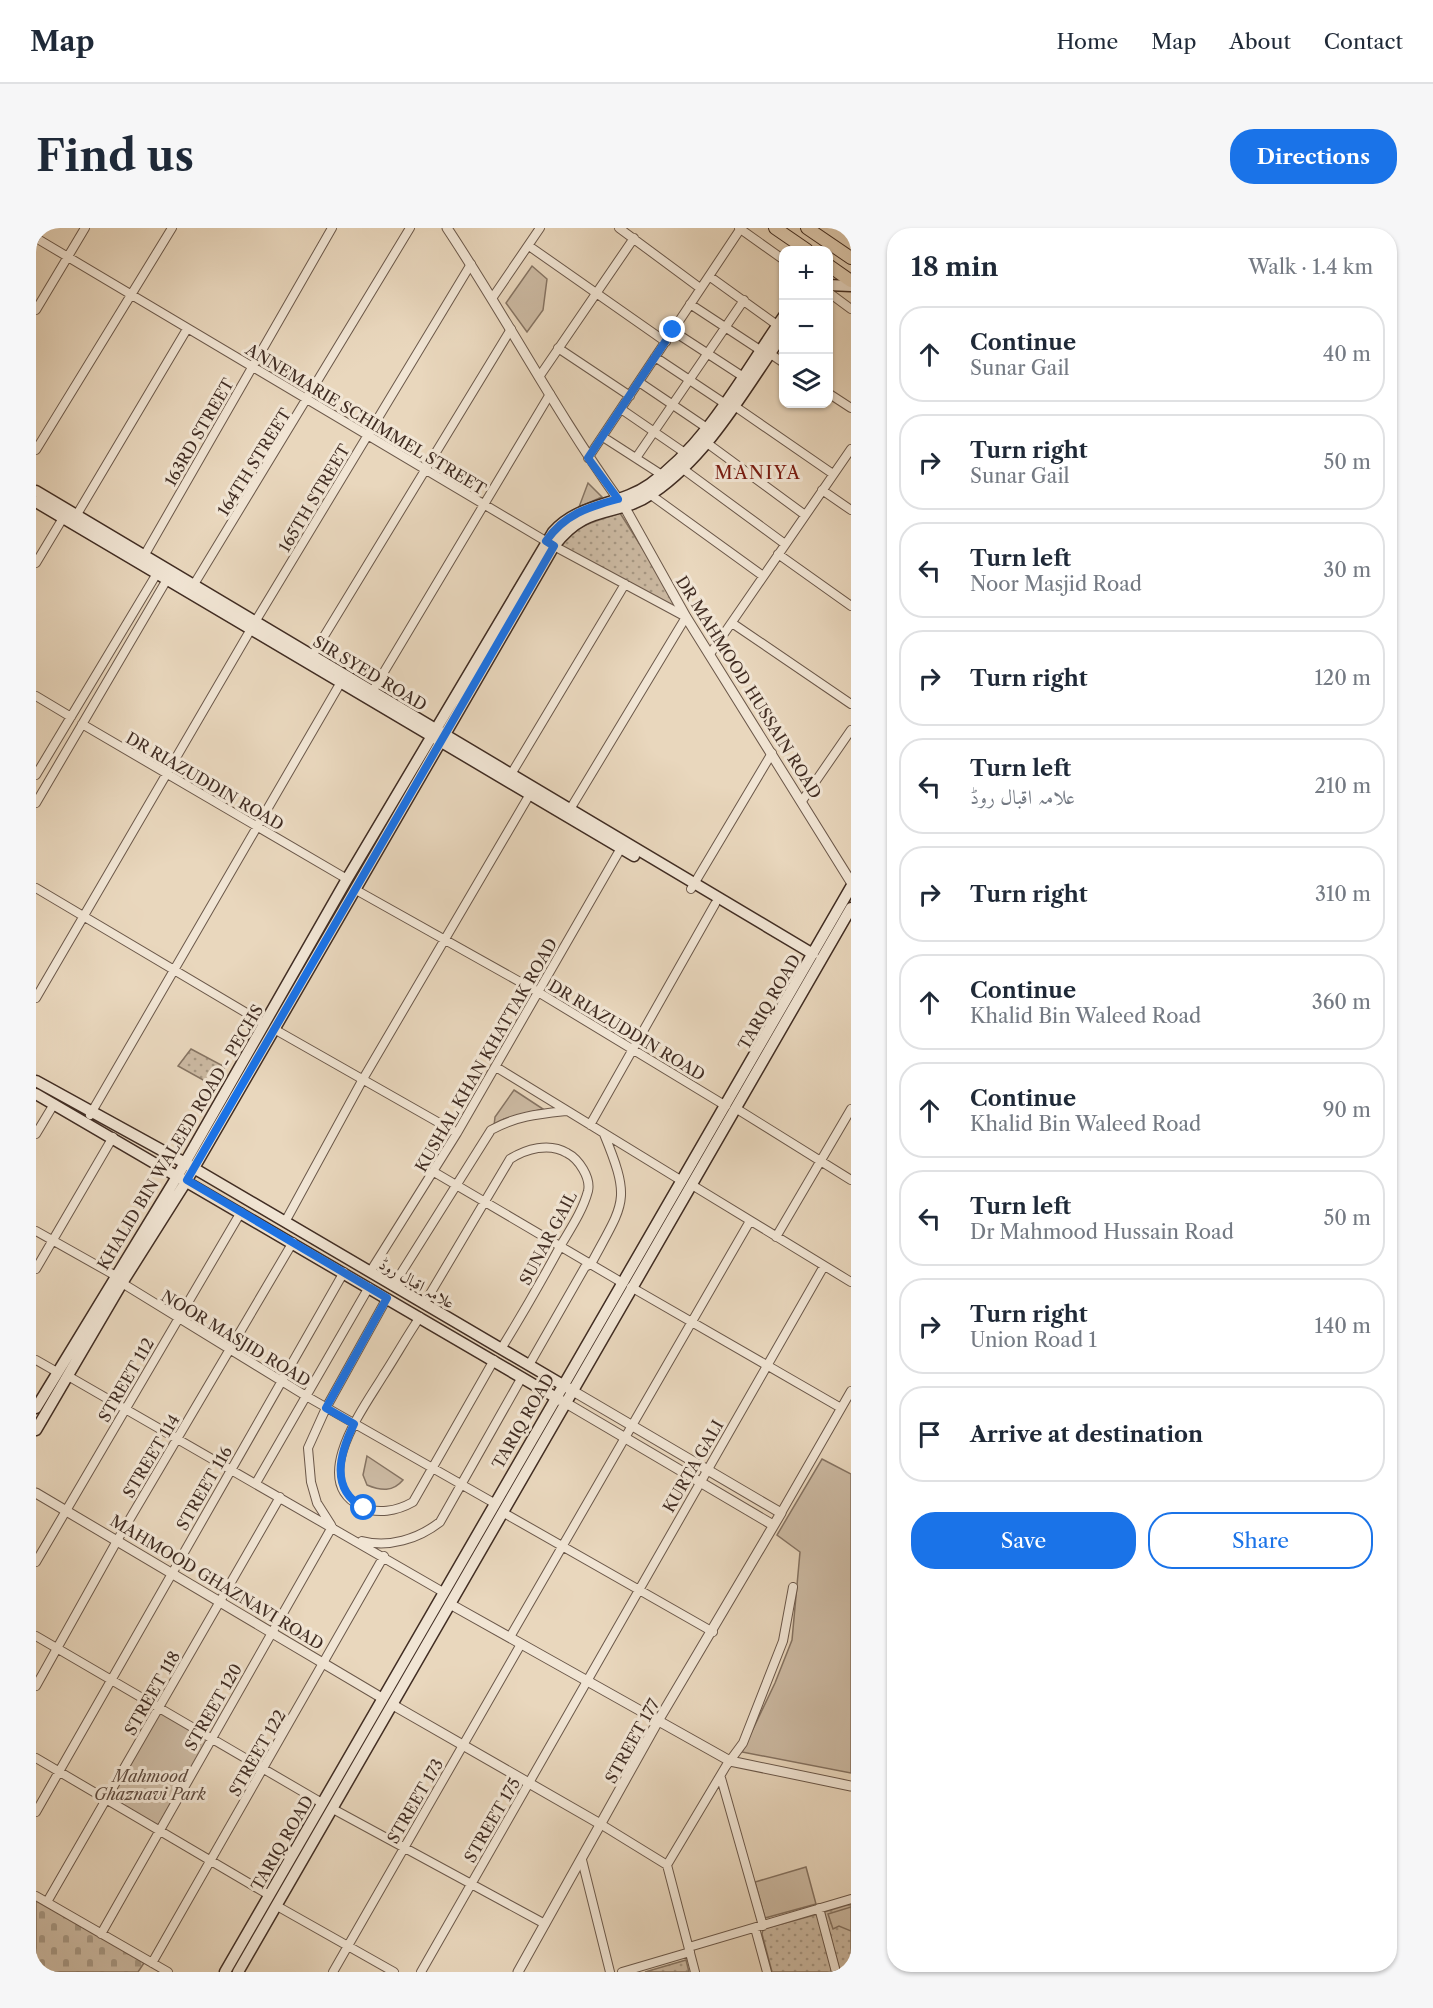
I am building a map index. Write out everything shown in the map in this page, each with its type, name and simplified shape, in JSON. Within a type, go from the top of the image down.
[{"type":"main road","points":[[775,228],[797,246]]},
{"type":"main road","points":[[807,228],[851,258]]},
{"type":"main road","points":[[833,268],[851,281]]},
{"type":"main road","points":[[833,285],[851,286]]},
{"type":"main road","points":[[621,503],[662,475],[685,453],[728,404],[779,328]]},
{"type":"main road","points":[[550,543],[587,516],[651,495],[682,469],[707,443],[742,376],[765,352]]},
{"type":"main road","name":"SIR SYED ROAD","points":[[36,491],[63,518],[159,570],[271,636],[312,656],[432,736],[509,778],[812,956]]},
{"type":"main road","name":"SIR SYED ROAD","points":[[36,502],[76,516],[144,556],[159,570]]},
{"type":"main road","name":"KHALID BIN WALEED ROAD - PECHS","points":[[270,1027],[347,879],[550,543]]},
{"type":"main road","name":"KHALID BIN WALEED ROAD - PECHS","points":[[36,1408],[62,1374],[183,1177],[270,1027],[356,890],[454,722],[550,543]]},
{"type":"main road","name":"SIR SYED ROAD","points":[[169,576],[194,586],[253,626]]},
{"type":"main road","name":"SIR SYED ROAD","points":[[271,636],[341,682],[372,692],[432,736]]},
{"type":"main road","points":[[444,716],[454,722]]},
{"type":"main road","name":"SIR SYED ROAD","points":[[509,778],[530,794],[568,813],[621,848],[693,886],[715,904],[812,956]]},
{"type":"main road","name":"TARIQ ROAD","points":[[732,1108],[851,887]]},
{"type":"main road","name":"TARIQ ROAD","points":[[225,1972],[555,1396],[626,1285],[851,908]]},
{"type":"main road","name":"علامہ اقبال روڈ","points":[[36,1080],[113,1137],[566,1403]]},
{"type":"main road","name":"علامہ اقبال روڈ","points":[[36,1094],[189,1166],[573,1391]]},
{"type":"main road","name":"TARIQ ROAD","points":[[238,1972],[573,1391],[626,1285]]},
{"type":"main road","name":"KHALID BIN WALEED ROAD - PECHS","points":[[36,1430],[62,1374]]},
{"type":"street","points":[[36,310],[85,228]]},
{"type":"street","points":[[36,450],[172,228]]},
{"type":"street","name":"163RD STREET","points":[[144,556],[332,228]]},
{"type":"street","name":"164TH STREET","points":[[194,586],[410,228]]},
{"type":"street","name":"DR MAHMOOD HUSSAIN ROAD","points":[[447,228],[493,297],[588,458],[621,503],[686,617],[851,882]]},
{"type":"street","points":[[493,297],[540,228]]},
{"type":"street","points":[[619,228],[700,288]]},
{"type":"street","points":[[588,458],[740,228],[779,257]]},
{"type":"street","name":"ANNEMARIE SCHIMMEL STREET","points":[[36,238],[483,504],[686,617]]},
{"type":"street","points":[[539,377],[634,238]]},
{"type":"street","points":[[529,246],[666,342]]},
{"type":"street","name":"165TH STREET","points":[[36,998],[253,626],[471,264]]},
{"type":"street","points":[[709,276],[779,324]]},
{"type":"street","points":[[833,296],[851,309]]},
{"type":"street","points":[[636,458],[744,300]]},
{"type":"street","points":[[690,304],[779,361]]},
{"type":"street","points":[[76,516],[187,329]]},
{"type":"street","points":[[312,656],[511,329]]},
{"type":"street","points":[[673,330],[742,376]]},
{"type":"street","points":[[558,348],[630,396]]},
{"type":"street","points":[[655,357],[833,474]]},
{"type":"street","points":[[639,382],[707,428]]},
{"type":"street","points":[[372,692],[550,394]]},
{"type":"street","points":[[833,396],[851,408]]},
{"type":"street","points":[[621,409],[685,453]]},
{"type":"street","points":[[603,437],[662,475]]},
{"type":"street","points":[[707,443],[805,516]]},
{"type":"street","points":[[710,654],[851,449]]},
{"type":"street","points":[[682,469],[785,544]]},
{"type":"street","points":[[822,490],[851,510]]},
{"type":"street","points":[[651,495],[763,576]]},
{"type":"street","points":[[36,563],[63,518]]},
{"type":"street","points":[[778,554],[851,606]]},
{"type":"street","points":[[36,775],[159,570]]},
{"type":"street","points":[[36,802],[169,576]]},
{"type":"street","points":[[509,778],[625,584]]},
{"type":"street","points":[[568,813],[686,617]]},
{"type":"street","points":[[732,623],[851,704]]},
{"type":"street","points":[[89,1117],[341,682]]},
{"type":"street","points":[[36,696],[81,725]]},
{"type":"street","points":[[70,718],[81,725]]},
{"type":"street","name":"DR RIAZUDDIN ROAD","points":[[81,725],[347,879]]},
{"type":"street","points":[[802,801],[851,730]]},
{"type":"street","points":[[693,886],[772,753]]},
{"type":"street","points":[[285,1222],[363,1079],[530,794]]},
{"type":"street","name":"KUSHAL KHAN KHATTAK ROAD","points":[[370,1272],[434,1172],[621,848]]},
{"type":"street","points":[[36,888],[270,1027],[457,1133]]},
{"type":"street","name":"DR RIAZUDDIN ROAD","points":[[356,890],[538,992],[851,1180]]},
{"type":"street","points":[[590,1125],[715,904]]},
{"type":"street","points":[[495,1067],[851,1282]]},
{"type":"street","points":[[36,1134],[54,1104]]},
{"type":"street","points":[[777,1236],[851,1109]]},
{"type":"street","points":[[393,1286],[491,1130],[509,1120],[530,1114],[567,1111]]},
{"type":"street","points":[[529,1365],[585,1268],[591,1264],[620,1209],[623,1198],[618,1168],[604,1134]]},
{"type":"street","points":[[36,1269],[113,1137]]},
{"type":"street","name":"SUNAR GAIL","points":[[424,1304],[510,1159],[520,1153],[546,1148],[568,1153],[581,1167],[587,1178],[589,1190],[501,1349]]},
{"type":"street","points":[[434,1172],[841,1408]]},
{"type":"street","name":"STREET 112","points":[[36,1562],[241,1212]]},
{"type":"street","points":[[510,1638],[750,1221]]},
{"type":"street","name":"NOOR MASJID ROAD","points":[[36,1231],[326,1408],[494,1503]]},
{"type":"street","name":"STREET 114","points":[[36,1686],[118,1539],[292,1242]]},
{"type":"street","name":"KURTA GALI","points":[[586,1680],[824,1266]]},
{"type":"street","name":"STREET 116","points":[[36,1812],[280,1379],[344,1272]]},
{"type":"street","points":[[256,1483],[369,1287]]},
{"type":"street","points":[[332,1527],[317,1503],[308,1460],[308,1448],[326,1408],[387,1298]]},
{"type":"street","points":[[420,1317],[354,1424],[343,1448],[340,1465],[343,1486],[356,1504],[373,1511],[405,1507],[419,1494],[494,1360]]},
{"type":"street","points":[[36,1360],[231,1467],[443,1592]]},
{"type":"street","points":[[353,1538],[370,1543],[389,1543],[426,1533],[440,1522],[522,1377]]},
{"type":"street","name":"علامہ اقبال روڈ","points":[[573,1391],[781,1514]]},
{"type":"street","points":[[781,1514],[851,1391]]},
{"type":"street","name":"علامہ اقبال روڈ","points":[[566,1403],[773,1525]]},
{"type":"street","name":"MAHMOOD GHAZNAVI ROAD","points":[[36,1493],[118,1539],[170,1574],[382,1698]]},
{"type":"street","name":"STREET 118","points":[[47,1902],[280,1497]]},
{"type":"street","points":[[504,1513],[713,1632]]},
{"type":"street","name":"STREET 177","points":[[522,1969],[658,1721],[713,1632],[781,1514]]},
{"type":"street","name":"STREET 120","points":[[101,1934],[332,1527]]},
{"type":"street","name":"STREET 122","points":[[152,1963],[384,1556]]},
{"type":"street","points":[[667,1865],[743,1743],[777,1660],[793,1587]]},
{"type":"street","points":[[450,1604],[730,1761],[851,1786]]},
{"type":"street","points":[[36,1636],[322,1803]]},
{"type":"street","name":"STREET 173","points":[[333,1972],[521,1644]]},
{"type":"street","name":"STREET 175","points":[[421,1972],[586,1680]]},
{"type":"street","points":[[393,1705],[667,1865],[695,1972]]},
{"type":"street","points":[[36,1758],[270,1894]]},
{"type":"street","points":[[721,1778],[759,1927],[767,1972]]},
{"type":"street","points":[[333,1809],[545,1924]]},
{"type":"street","points":[[582,1860],[610,1972]]},
{"type":"street","points":[[36,1896],[168,1972]]},
{"type":"street","points":[[622,1972],[851,1899]]},
{"type":"street","points":[[277,1905],[394,1972]]},
{"type":"street","points":[[819,1908],[836,1972]]},
{"type":"green space","points":[[532,266],[547,279],[543,310],[527,332],[506,303]]},
{"type":"green space","points":[[588,483],[602,497],[579,507]]},
{"type":"green space","points":[[620,513],[686,617],[558,548],[570,534],[578,529]]},
{"type":"green space","points":[[191,1049],[225,1067],[214,1086],[178,1066]]},
{"type":"green space","points":[[514,1090],[543,1109],[504,1119],[494,1126],[495,1117]]},
{"type":"green space","points":[[367,1456],[403,1480],[395,1487],[386,1489],[367,1485],[363,1475]]},
{"type":"green space","points":[[822,1459],[851,1474],[851,1773],[742,1752],[775,1683],[792,1640],[800,1552],[777,1535]]},
{"type":"green space","name":"Mahmood Ghaznavi Park","points":[[159,1708],[211,1738],[159,1830],[106,1800]]},
{"type":"green space","points":[[806,1867],[816,1904],[765,1918],[755,1882]]},
{"type":"green space","points":[[36,1896],[146,1960],[138,1972],[36,1972]]},
{"type":"green space","points":[[851,1904],[851,1972],[840,1972],[824,1912]]},
{"type":"green space","points":[[851,1907],[851,1931],[839,1926],[833,1929],[828,1914]]},
{"type":"green space","points":[[818,1914],[834,1972],[772,1972],[762,1934],[763,1929]]},
{"type":"green space","points":[[686,1960],[689,1972],[645,1972]]},
{"type":"district","name":"MANIYA","points":[[758,473]]},
{"type":"route","points":[[364,1508],[356,1504],[349,1496],[340,1477],[343,1448],[354,1424],[326,1408],[387,1298],[187,1180],[554,546],[546,541],[562,522],[572,515],[618,499],[588,458],[673,330]]}]
